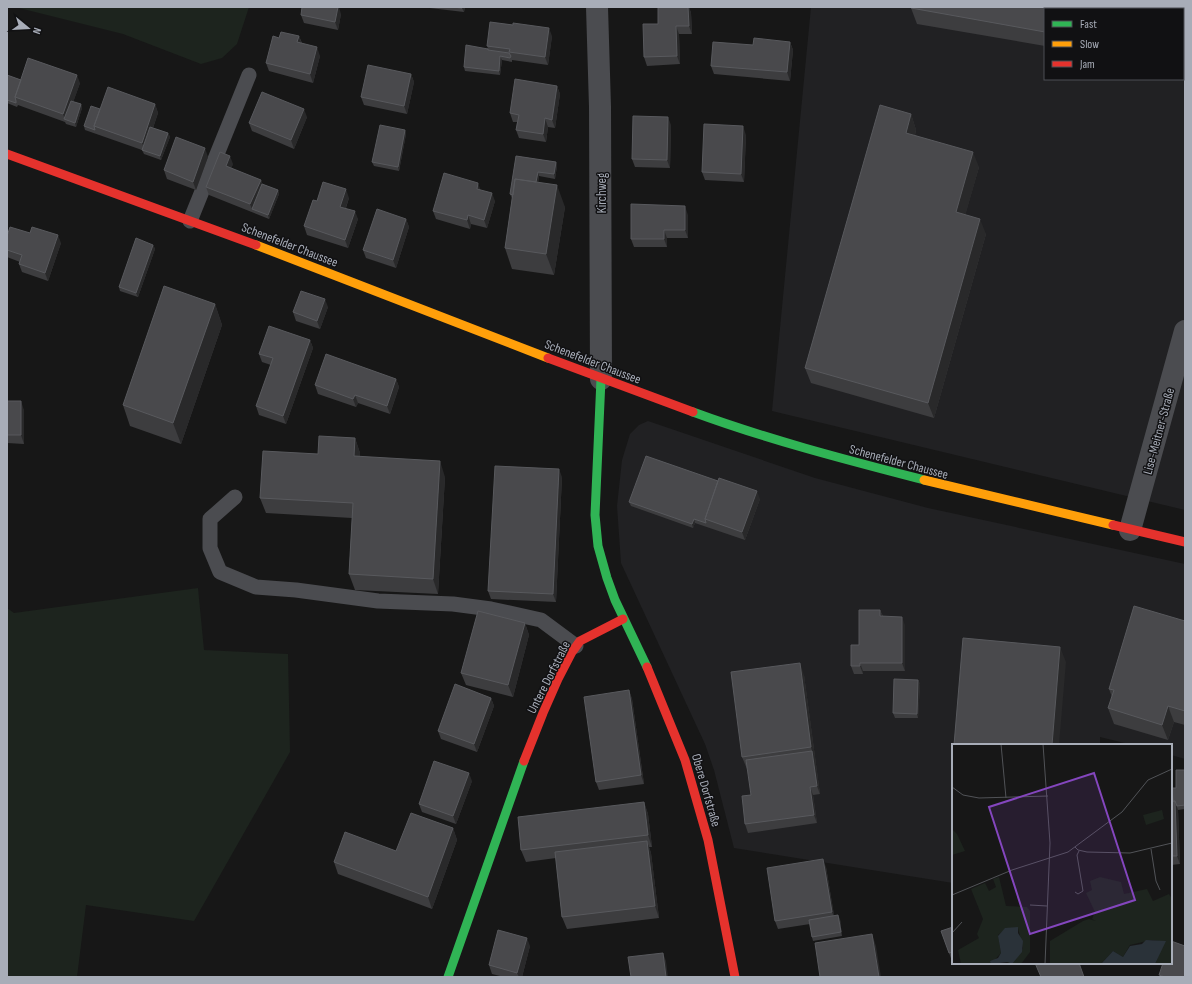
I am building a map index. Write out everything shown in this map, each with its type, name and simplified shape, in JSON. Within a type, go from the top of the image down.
[{"type":"street","name":"Kirchweg","points":[[597,7],[600,107],[601,379]]},
{"type":"street","name":"Schenefelder Chaussee","points":[[7,154],[279,253],[601,379],[717,421],[849,461],[963,490],[1185,542]]},
{"type":"street","name":"Lise-Meitner-Straße","points":[[1130,530],[1185,331]]},
{"type":"street","points":[[601,379],[596,529],[602,564],[623,619]]},
{"type":"street","name":"Untere Dorfstraße","points":[[448,977],[515,787],[543,713],[572,652],[580,641],[623,619]]},
{"type":"street","name":"Obere Dorfstraße","points":[[623,619],[649,672],[685,760],[708,840],[735,977]]},
{"type":"lane","points":[[190,221],[249,75]]},
{"type":"lane","points":[[235,497],[210,519],[210,548],[220,572],[256,587],[296,590],[378,601],[453,604],[491,609],[541,620],[576,646]]},
{"type":"shaded area","points":[[15,7],[249,7],[237,44],[222,58],[201,64],[123,34]]},
{"type":"shaded area","points":[[811,7],[1185,7],[1185,510],[772,411]]},
{"type":"shaded area","points":[[648,421],[815,478],[928,508],[1185,564],[1185,759],[1172,755],[1172,744],[1129,744],[1100,737],[1100,744],[952,744],[952,883],[734,848],[714,770],[705,744],[621,563],[617,506],[622,460],[630,434],[639,425]]},
{"type":"shaded area","points":[[198,588],[204,650],[288,654],[290,752],[194,921],[86,905],[77,977],[7,977],[7,608],[14,613]]},
{"type":"building","points":[[302,7],[338,7],[335,22],[301,15]]},
{"type":"building","points":[[658,7],[688,7],[689,26],[676,26],[677,56],[644,57],[643,24],[658,24]]},
{"type":"building","points":[[1098,7],[1044,8],[1044,32],[911,8]]},
{"type":"building","points":[[490,22],[513,25],[513,23],[549,28],[545,57],[509,52],[510,49],[487,46]]},
{"type":"building","points":[[281,32],[299,36],[297,42],[317,47],[310,74],[266,63],[273,36],[279,38]]},
{"type":"building","points":[[754,38],[790,42],[787,72],[711,66],[713,42],[753,45]]},
{"type":"building","points":[[466,45],[509,53],[511,56],[510,58],[500,56],[499,71],[464,67]]},
{"type":"building","points":[[28,58],[77,75],[63,114],[15,97]]},
{"type":"building","points":[[368,65],[411,74],[404,106],[361,97]]},
{"type":"building","points":[[7,75],[21,80],[15,97],[16,103],[7,100]]},
{"type":"building","points":[[515,79],[557,86],[552,120],[545,118],[543,134],[516,130],[519,115],[510,113]]},
{"type":"building","points":[[108,87],[155,104],[142,143],[94,126]]},
{"type":"building","points":[[262,92],[304,109],[291,140],[249,123]]},
{"type":"building","points":[[71,101],[81,104],[75,123],[64,119]]},
{"type":"building","points":[[880,105],[911,114],[906,133],[973,152],[956,212],[980,219],[928,403],[805,368]]},
{"type":"building","points":[[91,106],[100,109],[94,126],[95,130],[84,126]]},
{"type":"building","points":[[633,116],[668,117],[667,160],[632,159]]},
{"type":"building","points":[[704,124],[743,126],[741,174],[702,172]]},
{"type":"building","points":[[380,125],[405,130],[398,167],[372,162]]},
{"type":"building","points":[[150,127],[168,133],[160,156],[142,150]]},
{"type":"building","points":[[176,137],[205,148],[193,182],[164,170]]},
{"type":"building","points":[[220,152],[230,156],[226,166],[261,180],[250,204],[206,187]]},
{"type":"building","points":[[516,156],[556,162],[554,174],[538,172],[536,182],[515,179],[513,195],[510,194]]},
{"type":"building","points":[[444,173],[478,183],[477,189],[492,193],[484,220],[468,215],[467,220],[433,211]]},
{"type":"building","points":[[515,179],[557,185],[546,254],[505,248]]},
{"type":"building","points":[[323,182],[346,189],[340,207],[355,211],[345,240],[304,226],[313,200],[317,201]]},
{"type":"building","points":[[262,184],[278,190],[268,215],[252,209]]},
{"type":"building","points":[[631,204],[685,206],[685,230],[664,230],[664,239],[631,239]]},
{"type":"building","points":[[377,209],[406,219],[393,260],[363,250]]},
{"type":"building","points":[[10,227],[30,233],[32,227],[58,235],[45,273],[19,264],[22,255],[7,250],[7,236]]},
{"type":"building","points":[[136,238],[153,245],[136,293],[119,287]]},
{"type":"building","points":[[164,286],[215,304],[173,423],[123,405]]},
{"type":"building","points":[[301,291],[325,299],[317,321],[293,312]]},
{"type":"building","points":[[269,326],[310,340],[283,416],[256,406],[273,358],[259,354]]},
{"type":"building","points":[[326,354],[396,379],[387,406],[355,395],[353,399],[315,385]]},
{"type":"building","points":[[7,401],[21,401],[21,435],[7,435]]},
{"type":"building","points":[[319,436],[355,438],[354,456],[440,461],[433,579],[349,574],[353,503],[260,498],[263,451],[318,454]]},
{"type":"building","points":[[646,456],[718,481],[705,519],[706,523],[694,519],[692,524],[629,502]]},
{"type":"building","points":[[495,466],[559,469],[553,594],[488,591]]},
{"type":"building","points":[[719,478],[757,491],[742,532],[705,519]]},
{"type":"building","points":[[1134,606],[1185,621],[1185,711],[1168,706],[1162,725],[1108,708],[1114,690],[1109,689]]},
{"type":"building","points":[[859,610],[880,610],[880,616],[902,617],[902,663],[860,663],[860,666],[851,666],[851,645],[859,645]]},
{"type":"building","points":[[478,611],[525,623],[508,685],[461,673]]},
{"type":"building","points":[[963,638],[1060,647],[1052,744],[954,744]]},
{"type":"building","points":[[800,663],[811,747],[742,757],[731,672]]},
{"type":"building","points":[[894,679],[918,680],[917,714],[893,713]]},
{"type":"building","points":[[455,684],[491,698],[474,744],[438,731]]},
{"type":"building","points":[[629,690],[641,775],[596,782],[584,697]]},
{"type":"building","points":[[812,751],[817,786],[810,787],[814,815],[745,824],[742,796],[751,795],[746,760]]},
{"type":"building","points":[[434,761],[469,773],[453,816],[419,804]]},
{"type":"building","points":[[1176,770],[1185,770],[1185,805],[1177,806],[1175,801],[1173,801],[1172,788],[1176,788]]},
{"type":"building","points":[[1175,801],[1177,856],[1172,856],[1172,802]]},
{"type":"building","points":[[644,802],[648,835],[521,850],[518,817]]},
{"type":"building","points":[[411,813],[453,828],[428,897],[334,862],[345,832],[396,851]]},
{"type":"building","points":[[647,841],[655,906],[562,917],[555,852]]},
{"type":"building","points":[[823,859],[832,912],[775,921],[767,868]]},
{"type":"building","points":[[838,915],[841,932],[812,937],[809,920]]},
{"type":"building","points":[[952,927],[952,952],[949,953],[941,931]]},
{"type":"building","points":[[498,930],[527,938],[517,973],[489,965]]},
{"type":"building","points":[[872,934],[879,977],[820,977],[815,943]]},
{"type":"building","points":[[1172,941],[1185,946],[1185,977],[1165,977],[1159,975],[1163,964],[1172,964]]},
{"type":"building","points":[[663,953],[666,977],[631,977],[628,957]]},
{"type":"building","points":[[1035,964],[1079,964],[1084,977],[1041,977]]},
{"type":"traffic: fast","points":[[601,379],[595,515],[598,546],[615,600],[647,667]]},
{"type":"traffic: fast","points":[[693,412],[779,441],[924,480]]},
{"type":"traffic: fast","points":[[448,977],[524,761]]},
{"type":"traffic: slow","points":[[256,245],[548,358]]},
{"type":"traffic: slow","points":[[924,480],[1113,525]]},
{"type":"traffic: jam","points":[[7,154],[256,245]]},
{"type":"traffic: jam","points":[[548,358],[693,412]]},
{"type":"traffic: jam","points":[[1113,525],[1185,542]]},
{"type":"traffic: jam","points":[[524,761],[543,713],[572,652],[580,641],[623,619]]},
{"type":"traffic: jam","points":[[647,667],[685,760],[708,840],[735,977]]}]
